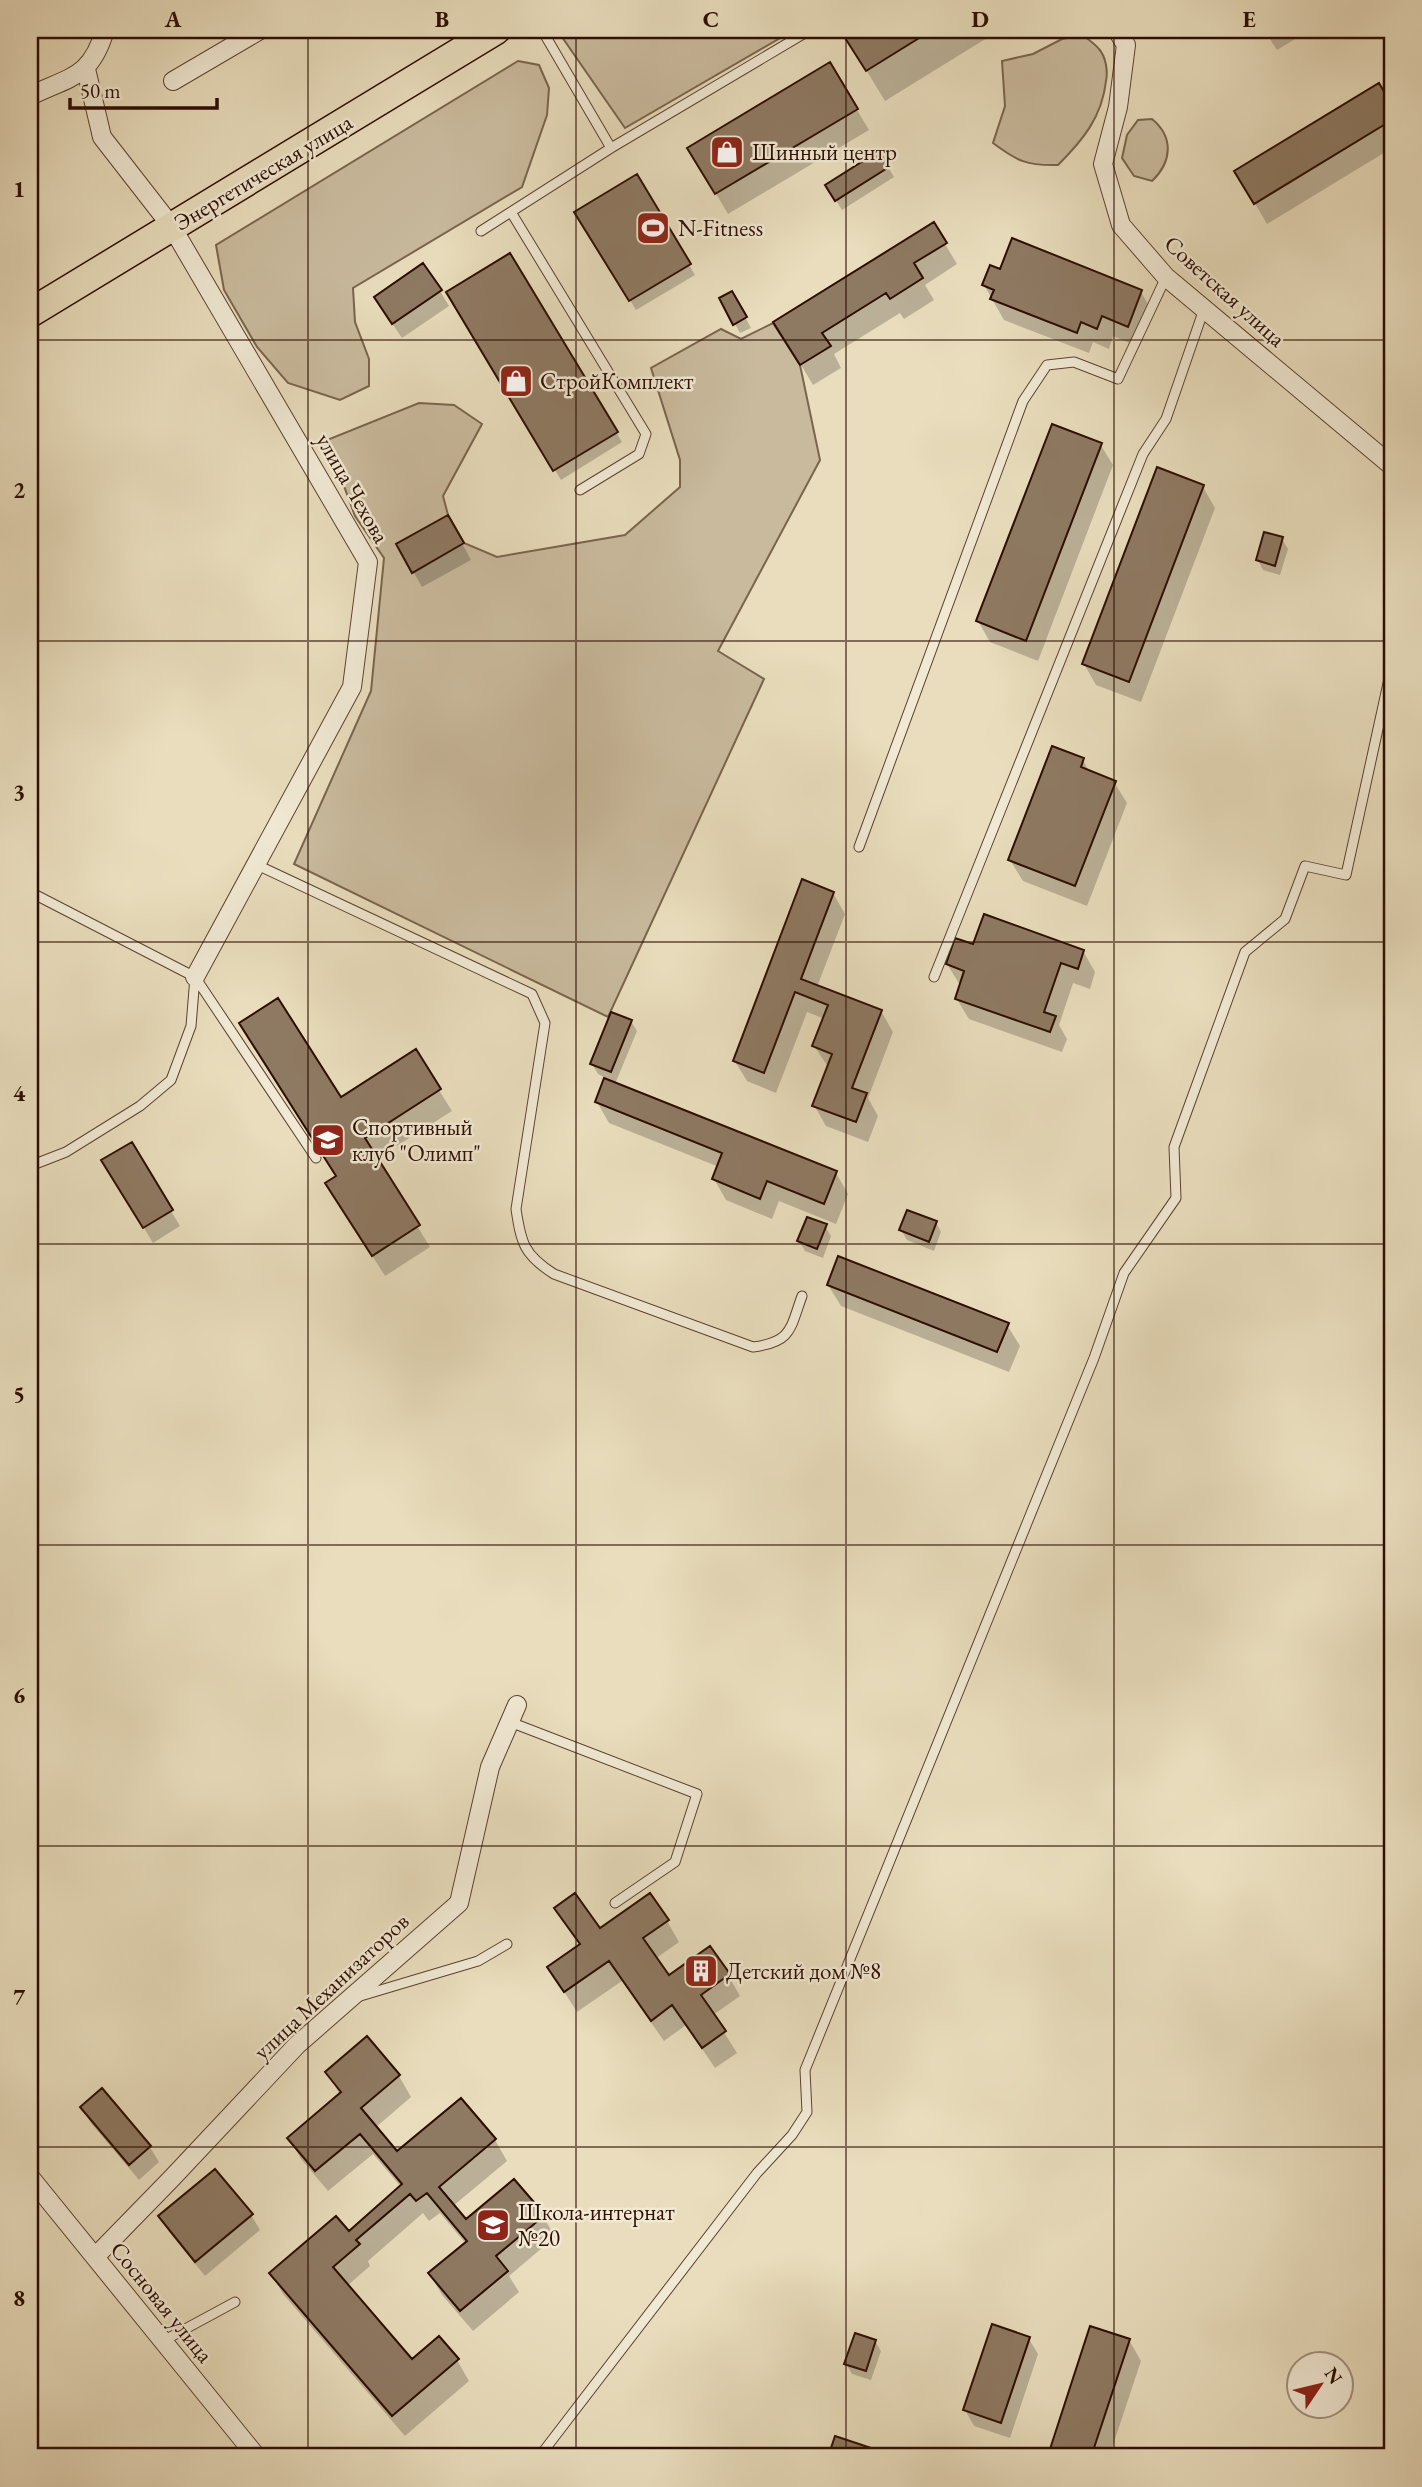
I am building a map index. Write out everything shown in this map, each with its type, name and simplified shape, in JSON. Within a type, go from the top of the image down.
[{"type":"main road","name":"Энергетическая улица","points":[[30,313],[496,30]]},
{"type":"street","points":[[30,98],[86,69],[99,50],[105,30]]},
{"type":"street","points":[[173,81],[260,30]]},
{"type":"street","name":"Советская улица","points":[[1117,30],[1126,45],[1118,107],[1103,164],[1121,225],[1166,277],[1392,466]]},
{"type":"street","name":"улица Чехова","points":[[86,69],[102,137],[172,227],[369,562],[352,687],[195,977]]},
{"type":"street","name":"улица Механизаторов","points":[[95,2257],[297,2045],[458,1903],[490,1767],[517,1705]]},
{"type":"street","name":"Сосновая улица","points":[[30,2177],[257,2457]]},
{"type":"lane","points":[[542,30],[611,148]]},
{"type":"lane","points":[[481,231],[611,148],[810,30]]},
{"type":"lane","points":[[512,212],[646,434],[639,454],[580,491]]},
{"type":"lane","points":[[859,847],[1023,401],[1047,365],[1074,362],[1118,379],[1166,277]]},
{"type":"lane","points":[[933,976],[1143,454],[1166,419],[1204,309]]},
{"type":"lane","points":[[538,2457],[757,2173],[792,2135],[807,2112],[805,2070],[1094,1358],[1124,1273],[1176,1198],[1174,1147],[1245,952],[1285,919],[1305,866],[1346,875],[1392,665]]},
{"type":"lane","points":[[255,864],[533,994],[545,1023],[516,1209],[520,1235],[533,1260],[554,1274],[753,1347],[774,1344],[788,1333],[802,1296]]},
{"type":"lane","points":[[30,892],[195,977],[316,1158]]},
{"type":"lane","points":[[30,1166],[66,1152],[140,1106],[172,1080],[191,1026],[195,977]]},
{"type":"lane","points":[[510,1722],[697,1794],[675,1862],[615,1903]]},
{"type":"lane","points":[[349,2000],[478,1961],[507,1944]]},
{"type":"lane","points":[[163,2342],[235,2302]]},
{"type":"shaded area","points":[[573,30],[794,30],[625,128],[562,37]]},
{"type":"shaded area","points":[[1082,35],[1101,52],[1107,77],[1096,117],[1075,146],[1058,165],[1047,165],[1023,161],[993,143],[1005,106],[1002,61],[1033,54],[1062,39]]},
{"type":"shaded area","points":[[518,61],[539,65],[549,88],[547,115],[522,187],[353,288],[355,322],[369,359],[369,386],[340,400],[288,383],[257,347],[224,290],[216,245]]},
{"type":"shaded area","points":[[1152,119],[1164,134],[1168,150],[1164,166],[1152,181],[1134,176],[1122,158],[1127,135],[1138,120]]},
{"type":"shaded area","points":[[773,323],[800,365],[820,460],[718,651],[764,679],[608,1017],[294,864],[371,691],[384,558],[355,516],[327,440],[419,403],[454,405],[482,424],[443,496],[448,515],[464,543],[497,557],[625,535],[680,487],[680,460],[651,368],[721,329],[741,339]]},
{"type":"building","points":[[840,30],[932,30],[866,71]]},
{"type":"building","points":[[830,62],[858,109],[715,194],[687,148]]},
{"type":"building","points":[[1379,83],[1392,105],[1392,120],[1254,204],[1234,171]]},
{"type":"building","points":[[879,151],[889,167],[835,201],[825,185]]},
{"type":"building","points":[[637,174],[691,264],[629,301],[574,212]]},
{"type":"building","points":[[934,222],[947,243],[914,263],[923,278],[890,299],[886,293],[822,333],[831,346],[800,365],[773,322]]},
{"type":"building","points":[[1012,238],[1142,290],[1128,327],[1102,316],[1097,329],[1081,322],[1077,333],[990,299],[994,290],[982,285],[990,265],[1000,269]]},
{"type":"building","points":[[510,253],[618,432],[553,471],[446,292]]},
{"type":"building","points":[[423,263],[442,290],[392,324],[374,297]]},
{"type":"building","points":[[732,291],[747,317],[733,325],[719,298]]},
{"type":"building","points":[[1052,424],[1102,443],[1026,641],[976,621]]},
{"type":"building","points":[[1157,467],[1204,485],[1129,682],[1082,664]]},
{"type":"building","points":[[448,515],[464,543],[412,573],[396,544]]},
{"type":"building","points":[[1264,532],[1283,537],[1275,566],[1256,560]]},
{"type":"building","points":[[1052,746],[1084,758],[1081,767],[1116,781],[1075,886],[1008,860]]},
{"type":"building","points":[[802,879],[834,892],[801,979],[882,1010],[852,1088],[867,1093],[856,1122],[812,1106],[832,1054],[812,1046],[828,1005],[795,992],[764,1073],[733,1061]]},
{"type":"building","points":[[984,914],[1084,950],[1078,969],[1061,963],[1044,1012],[1056,1016],[1050,1032],[955,999],[964,971],[946,964],[955,938],[973,944]]},
{"type":"building","points":[[278,998],[341,1097],[416,1049],[441,1089],[365,1138],[420,1225],[372,1256],[325,1183],[336,1176],[239,1023]]},
{"type":"building","points":[[611,1012],[632,1020],[611,1072],[590,1064]]},
{"type":"building","points":[[604,1078],[837,1171],[824,1204],[767,1181],[760,1199],[712,1179],[722,1153],[595,1102]]},
{"type":"building","points":[[132,1142],[173,1210],[143,1228],[101,1160]]},
{"type":"building","points":[[907,1210],[937,1221],[929,1242],[899,1230]]},
{"type":"building","points":[[807,1217],[827,1224],[817,1249],[797,1241]]},
{"type":"building","points":[[838,1256],[1009,1323],[997,1352],[827,1285]]},
{"type":"building","name":"Детский дом №8","points":[[575,1893],[600,1928],[650,1893],[669,1920],[643,1938],[669,1975],[710,1946],[730,1974],[701,1995],[726,2031],[702,2048],[672,2005],[651,2021],[609,1961],[564,1992],[547,1967],[580,1944],[554,1908]]},
{"type":"building","name":"Школа-интернат №20","points":[[367,2036],[400,2075],[361,2108],[397,2151],[461,2098],[496,2139],[439,2187],[466,2219],[514,2179],[545,2215],[496,2256],[508,2271],[460,2311],[428,2273],[467,2241],[427,2193],[416,2201],[410,2194],[356,2240],[360,2244],[333,2267],[412,2359],[439,2336],[459,2359],[392,2416],[269,2273],[336,2216],[349,2231],[402,2184],[360,2134],[315,2171],[287,2138],[341,2092],[325,2072]]},
{"type":"building","points":[[102,2088],[151,2146],[129,2165],[80,2107]]},
{"type":"building","points":[[215,2169],[253,2214],[195,2262],[158,2216]]},
{"type":"building","points":[[992,2324],[1030,2337],[1001,2423],[963,2410]]},
{"type":"building","points":[[1090,2326],[1130,2339],[1091,2457],[1075,2457],[1050,2449]]},
{"type":"building","points":[[855,2333],[876,2340],[866,2371],[844,2364]]},
{"type":"building","points":[[835,2436],[898,2457],[828,2457]]},
{"type":"place","name":"Шинный центр","points":[[727,152]]},
{"type":"place","name":"N-Fitness","points":[[653,228]]},
{"type":"place","name":"СтройКомплект","points":[[516,381]]},
{"type":"place","name":"Спортивный клуб \"Олимп\"","points":[[328,1140]]},
{"type":"place","name":"Детский дом №8","points":[[701,1971]]},
{"type":"place","name":"Школа-интернат №20","points":[[493,2225]]}]
